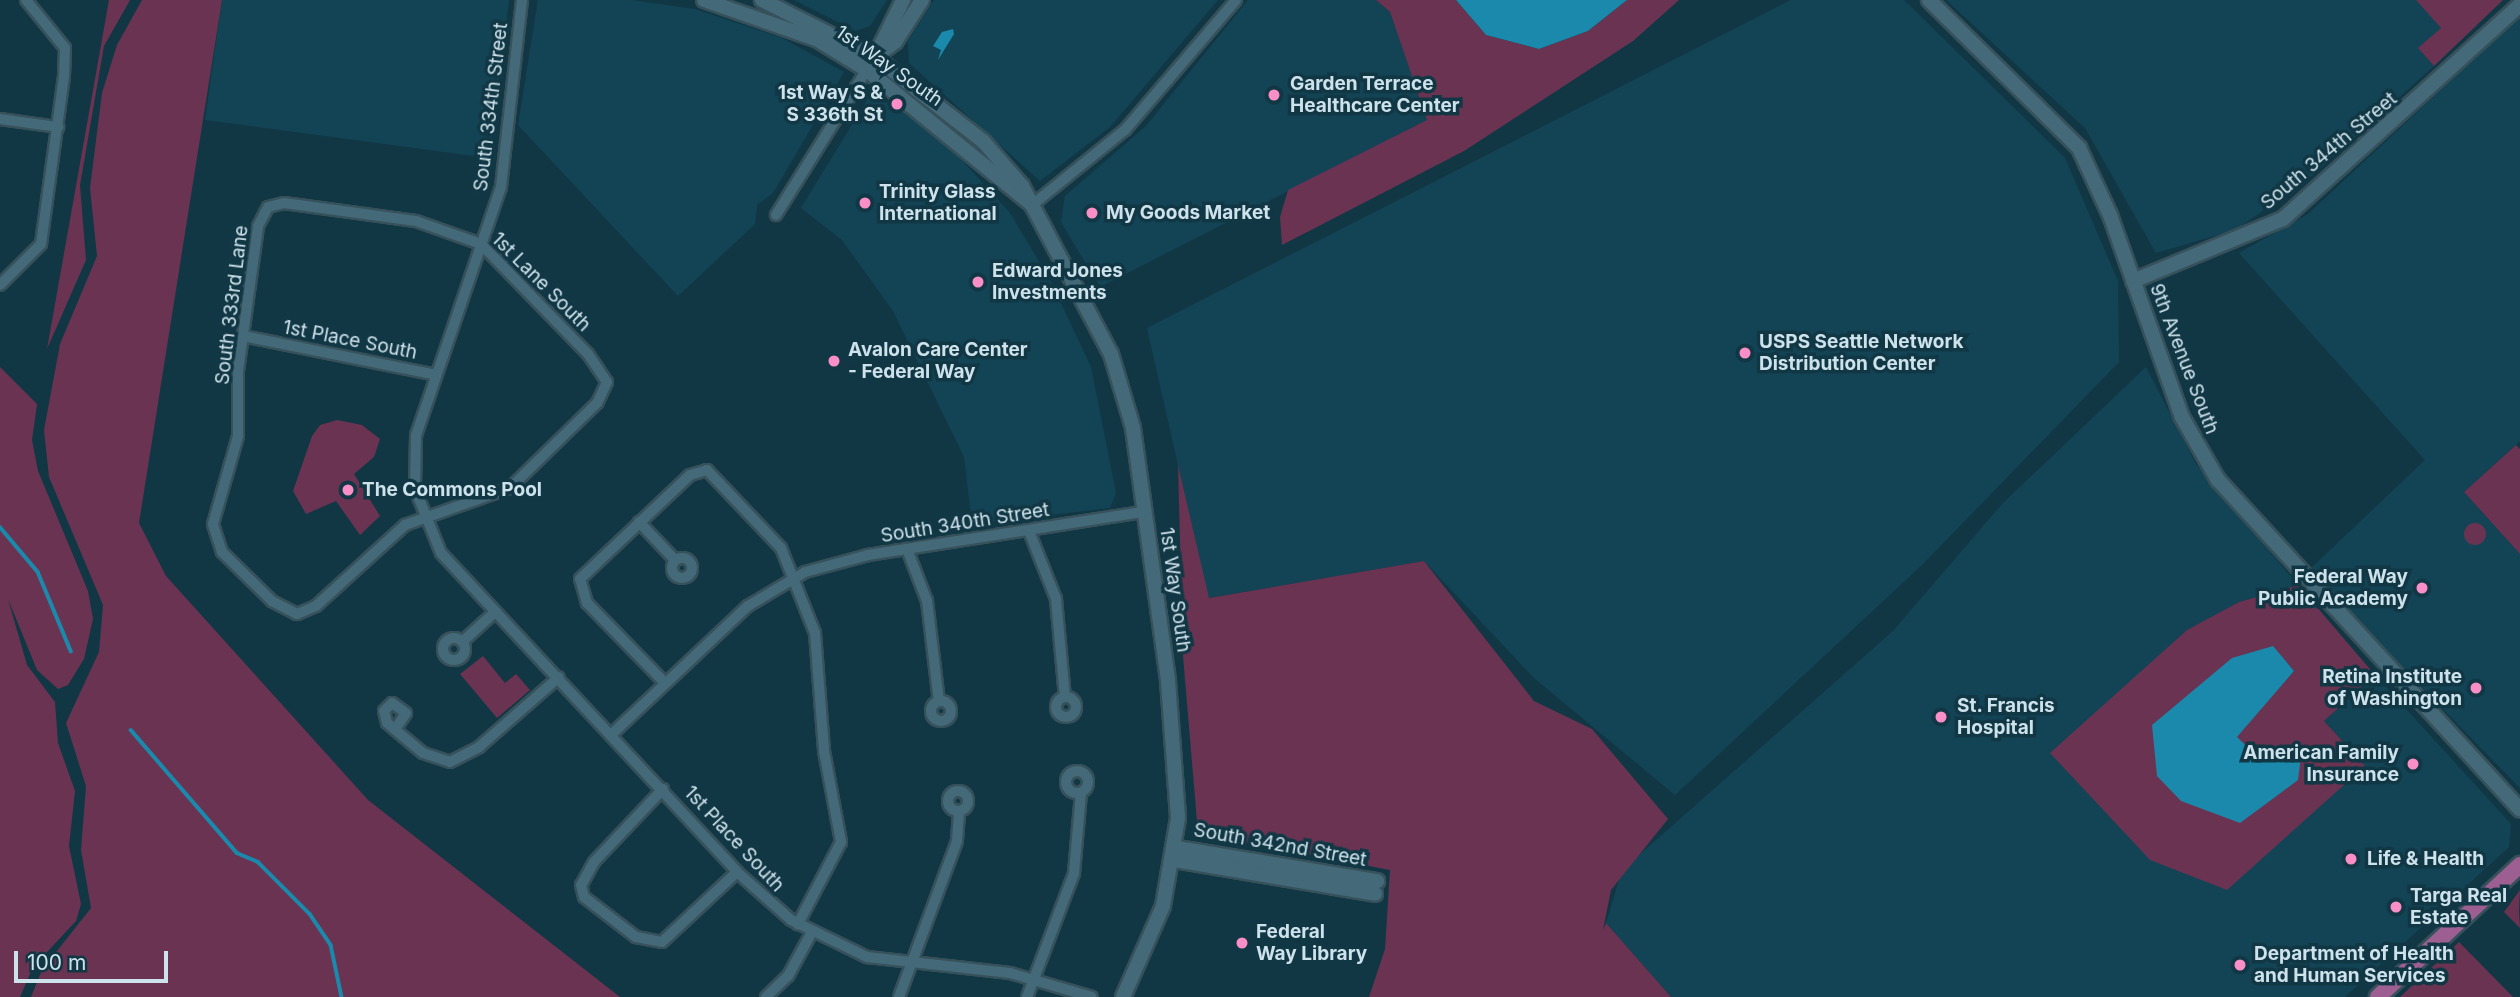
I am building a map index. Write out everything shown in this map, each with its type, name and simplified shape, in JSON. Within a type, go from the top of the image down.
[{"type":"main road","points":[[2378,997],[2520,865]]},
{"type":"street","points":[[0,285],[41,244],[58,127],[65,48],[26,0]]},
{"type":"street","name":"South 334th Street","points":[[436,375],[501,187],[522,0]]},
{"type":"street","name":"1st Way South","points":[[704,0],[818,40],[867,70],[1030,204]]},
{"type":"street","name":"1st Way South","points":[[762,0],[875,57],[984,141],[1030,204],[1111,354],[1133,428],[1168,681],[1176,854],[1163,906],[1123,997]]},
{"type":"street","points":[[776,215],[875,57],[902,0]]},
{"type":"street","points":[[875,57],[895,43],[922,0]]},
{"type":"street","points":[[1030,204],[1125,130],[1236,0]]},
{"type":"street","name":"9th Avenue South","points":[[1929,0],[2079,148],[2133,281],[2182,417],[2218,480],[2520,809]]},
{"type":"street","name":"South 344th Street","points":[[2133,281],[2283,219],[2520,5]]},
{"type":"street","points":[[0,120],[58,127]]},
{"type":"street","name":"1st Lane South","points":[[268,206],[284,202],[416,221],[481,244],[588,354],[607,382],[597,403],[510,488],[424,517]]},
{"type":"street","name":"South 333rd Lane","points":[[268,206],[258,226],[243,336],[238,436],[217,497],[214,533],[222,552],[272,601],[290,614],[303,612],[394,533],[424,517]]},
{"type":"street","name":"1st Place South","points":[[243,336],[436,375],[414,456],[424,517],[441,553],[613,733],[737,872],[798,924],[855,953],[908,963],[1034,979],[1092,997]]},
{"type":"street","points":[[665,683],[587,603],[579,586],[594,562],[690,475],[707,470],[771,534],[794,577],[815,634],[824,751],[841,833],[836,859],[798,924]]},
{"type":"street","name":"South 340th Street","points":[[613,733],[748,606],[794,577],[830,563],[1144,512]]},
{"type":"street","points":[[639,522],[675,560]]},
{"type":"street","points":[[1029,531],[1056,599],[1065,697]]},
{"type":"street","points":[[907,549],[927,601],[939,701]]},
{"type":"street","points":[[463,642],[495,612]]},
{"type":"street","points":[[398,726],[423,753],[450,762],[479,747],[559,677]]},
{"type":"street","points":[[663,789],[594,862],[582,886],[584,897],[636,937],[662,942],[737,872]]},
{"type":"street","points":[[1027,997],[1074,873],[1081,793]]},
{"type":"street","points":[[899,997],[908,963],[955,850],[959,812]]},
{"type":"street","name":"South 342nd Street","points":[[1176,854],[1376,888]]},
{"type":"street","points":[[766,997],[788,976],[812,932]]},
{"type":"shaded area","points":[[109,0],[130,0],[104,46],[80,185],[86,260],[47,349]]},
{"type":"shaded area","points":[[142,0],[222,0],[139,523],[166,576],[368,800],[620,997],[31,997],[42,970],[91,908],[81,850],[86,786],[66,723],[99,652],[103,605],[49,477],[44,430],[60,344],[97,256],[90,188],[102,93],[117,45]]},
{"type":"shaded area","points":[[222,0],[509,0],[489,158],[205,120]]},
{"type":"shaded area","points":[[538,0],[631,0],[695,9],[782,38],[844,72],[773,193],[757,205],[755,224],[678,296],[518,125]]},
{"type":"shaded area","points":[[794,0],[887,0],[870,26],[856,31]]},
{"type":"shaded area","points":[[934,0],[1218,0],[1110,127],[1040,181],[909,63],[908,41]]},
{"type":"shaded area","points":[[1248,0],[1376,0],[1390,12],[1427,120],[1100,287],[1061,222],[1065,196],[1146,126]]},
{"type":"shaded area","points":[[1376,0],[1456,0],[1486,35],[1539,49],[1588,31],[1627,0],[1679,0],[1633,41],[1464,151],[1282,245],[1280,217],[1288,190],[1427,120],[1390,12]]},
{"type":"shaded area","name":"USPS Seattle Network Distribution Center","points":[[1791,0],[1904,0],[2065,158],[2118,281],[2119,362],[1923,564],[1675,795],[1534,678],[1424,561],[1208,598],[1147,328]]},
{"type":"shaded area","points":[[1946,0],[2416,0],[2442,28],[2418,48],[2434,66],[2306,181],[2235,230],[2156,253],[2085,128]]},
{"type":"shaded area","points":[[2416,0],[2503,0],[2434,66],[2418,48],[2441,28]]},
{"type":"shaded area","points":[[2520,16],[2520,441],[2464,492],[2520,554],[2520,788],[2308,571],[2425,460],[2239,253],[2308,214]]},
{"type":"shaded area","points":[[872,92],[882,92],[959,157],[1010,213],[1050,280],[1091,367],[1116,493],[1110,508],[972,524],[964,457],[893,311],[842,240],[801,208]]},
{"type":"shaded area","points":[[0,367],[37,404],[32,440],[38,471],[88,591],[93,619],[84,659],[68,685],[58,689],[37,670],[8,599],[27,665],[55,702],[58,743],[75,791],[69,846],[81,904],[76,921],[33,967],[20,997],[0,997]]},
{"type":"shaded area","name":"St. Francis Hospital","points":[[2146,367],[2196,464],[2298,585],[2239,602],[2187,630],[2051,754],[2365,766],[2324,721],[2375,675],[2511,824],[2509,847],[2345,997],[1671,997],[1606,923],[1622,870],[1893,631],[2003,503]]},
{"type":"shaded area","points":[[337,420],[362,425],[380,439],[374,457],[354,474],[380,516],[360,535],[336,501],[306,514],[293,491],[312,436],[320,425]]},
{"type":"shaded area","points":[[2516,445],[2520,449],[2520,554],[2464,492]]},
{"type":"shaded area","points":[[1178,465],[1209,598],[1424,561],[1534,701],[1592,729],[1668,819],[1611,890],[1603,930],[1606,923],[1671,997],[1369,997],[1385,949],[1390,870],[1198,833],[1183,656]]},
{"type":"shaded area","points":[[2471,523],[2479,523],[2486,530],[2486,538],[2479,545],[2471,545],[2464,538],[2464,530]]},
{"type":"shaded area","points":[[2298,585],[2375,675],[2324,721],[2365,766],[2227,890],[2150,860],[2050,753],[2187,630],[2239,602]],"holes":[[[2273,647],[2294,671],[2236,737],[2259,758],[2285,747],[2181,801]]]},
{"type":"shaded area","points":[[483,656],[505,683],[516,674],[530,690],[497,718],[460,674]]},
{"type":"shaded area","points":[[2520,890],[2519,910],[2520,928],[2504,912]]},
{"type":"shaded area","points":[[2459,942],[2513,997],[2400,997]]},
{"type":"water","points":[[1456,0],[1627,0],[1588,31],[1539,49],[1486,35]]},
{"type":"water","points":[[953,29],[954,34],[938,60],[941,50],[933,46],[942,32]]},
{"type":"water","points":[[2273,646],[2294,671],[2237,737],[2259,758],[2286,747],[2301,757],[2298,780],[2240,823],[2181,801],[2157,776],[2152,725],[2232,658]]},
{"type":"waterway","points":[[0,527],[38,572],[71,651]]},
{"type":"waterway","points":[[131,730],[237,853],[258,862],[310,914],[331,945],[342,997]]},
{"type":"place","name":"Garden Terrace Healthcare Center","points":[[1274,95]]},
{"type":"place","name":"1st Way S & S 336th St","points":[[897,104]]},
{"type":"place","name":"Trinity Glass International","points":[[865,203]]},
{"type":"place","name":"My Goods Market","points":[[1092,213]]},
{"type":"place","name":"Edward Jones Investments","points":[[978,282]]},
{"type":"place","name":"USPS Seattle Network Distribution Center","points":[[1745,353]]},
{"type":"place","name":"Avalon Care Center - Federal Way","points":[[834,361]]},
{"type":"place","name":"The Commons Pool","points":[[348,490]]},
{"type":"place","name":"Federal Way Public Academy","points":[[2422,588]]},
{"type":"place","name":"Retina Institute of Washington","points":[[2476,688]]},
{"type":"place","name":"St. Francis Hospital","points":[[1941,717]]},
{"type":"place","name":"American Family Insurance","points":[[2413,764]]},
{"type":"place","name":"Life & Health","points":[[2351,859]]},
{"type":"place","name":"Targa Real Estate","points":[[2396,907]]},
{"type":"place","name":"Federal Way Library","points":[[1242,943]]},
{"type":"place","name":"Department of Health and Human Services","points":[[2240,965]]}]
